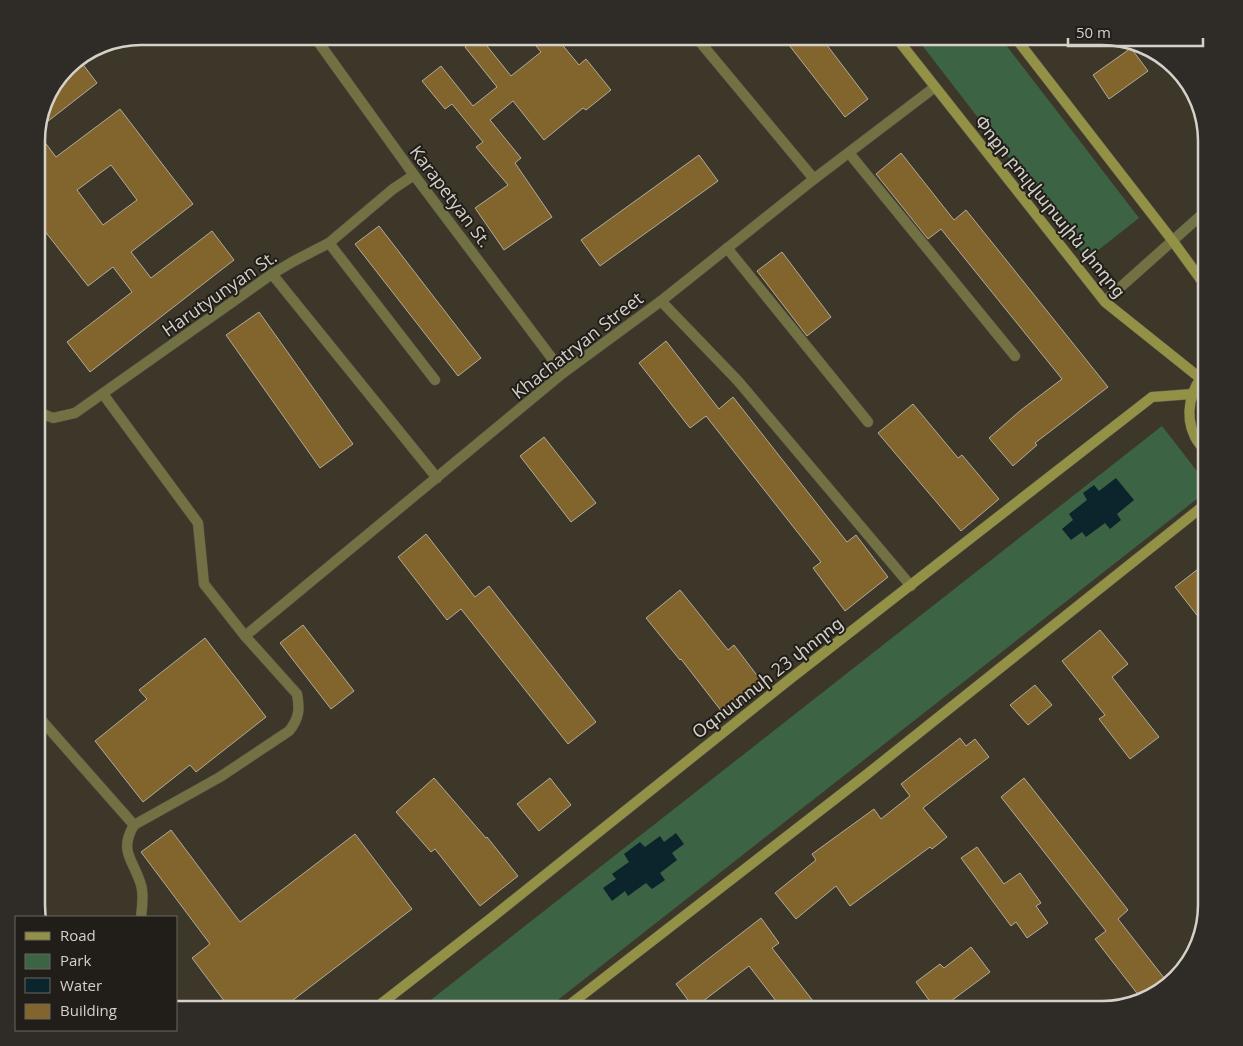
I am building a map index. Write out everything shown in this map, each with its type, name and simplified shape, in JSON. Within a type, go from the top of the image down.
[{"type":"street","name":"Karapetyan St.","points":[[321,45],[563,374]]},
{"type":"street","points":[[702,45],[814,179]]},
{"type":"street","name":"Փոքր բուլվարային փողոց","points":[[902,45],[1104,301],[1198,371]]},
{"type":"street","points":[[1021,45],[1198,276]]},
{"type":"street","name":"Khachatryan Street","points":[[245,636],[563,374],[661,301],[814,179],[935,87]]},
{"type":"street","points":[[849,153],[1014,356]]},
{"type":"street","name":"Harutyunyan St.","points":[[45,415],[53,418],[75,413],[272,274],[294,260],[330,243],[393,189],[414,174]]},
{"type":"street","points":[[1104,301],[1198,218]]},
{"type":"street","points":[[330,243],[435,380]]},
{"type":"street","points":[[727,248],[868,422]]},
{"type":"street","points":[[272,274],[437,478]]},
{"type":"street","points":[[661,301],[738,381],[911,586]]},
{"type":"street","points":[[1198,384],[1192,394],[1189,416],[1198,441]]},
{"type":"street","points":[[103,394],[198,523],[204,584],[245,636],[297,694],[300,706],[296,723],[289,731],[220,777],[134,825],[128,835],[126,850],[142,887],[141,916]]},
{"type":"street","name":"Օգոստոսի 23 փողոց","points":[[385,1001],[490,920],[670,774],[1152,398],[1192,394]]},
{"type":"street","points":[[575,1001],[866,775],[1198,510]]},
{"type":"street","points":[[45,724],[134,825]]},
{"type":"green space","points":[[922,45],[1006,45],[1139,218],[1087,259]]},
{"type":"green space","points":[[1162,426],[1198,472],[1198,498],[556,1001],[429,1001]]},
{"type":"water","points":[[1116,478],[1134,500],[1117,514],[1121,520],[1110,529],[1105,523],[1086,537],[1082,532],[1071,540],[1062,529],[1073,520],[1069,514],[1087,500],[1083,493],[1094,485],[1099,491]]},
{"type":"water","points":[[676,833],[684,844],[672,853],[677,860],[660,873],[665,880],[652,889],[646,883],[628,896],[625,891],[612,901],[603,888],[616,879],[612,874],[629,862],[624,854],[640,842],[645,847],[660,836],[664,842]]},
{"type":"building","points":[[468,45],[486,45],[511,76],[541,52],[535,45],[562,45],[579,65],[586,59],[611,90],[586,110],[583,108],[544,140],[513,101],[490,120],[521,158],[515,163],[552,217],[504,250],[475,208],[508,185],[476,147],[483,142],[452,104],[445,109],[422,81],[441,66],[473,106],[497,87],[465,47]]},
{"type":"building","points":[[789,45],[827,45],[868,99],[845,117]]},
{"type":"building","points":[[1130,49],[1148,71],[1109,99],[1093,75]]},
{"type":"building","points":[[83,65],[97,83],[47,122],[52,104],[61,87]]},
{"type":"building","points":[[120,109],[193,204],[131,252],[151,278],[212,231],[234,260],[90,372],[67,342],[132,292],[113,267],[88,286],[45,231],[45,143],[56,157]],"holes":[[[111,165],[137,200],[103,225],[77,190]]]},
{"type":"building","points":[[901,153],[954,220],[966,210],[1108,387],[1035,443],[1037,445],[1013,466],[989,438],[1021,410],[1062,379],[941,229],[928,239],[876,174]]},
{"type":"building","points":[[699,155],[718,181],[600,266],[581,240]]},
{"type":"building","points":[[379,226],[481,358],[458,376],[355,244]]},
{"type":"building","points":[[782,252],[831,317],[807,336],[757,271]]},
{"type":"building","points":[[259,312],[353,444],[320,468],[226,335]]},
{"type":"building","points":[[666,341],[719,409],[733,397],[847,542],[856,535],[888,577],[845,611],[813,568],[821,562],[706,416],[690,428],[639,363]]},
{"type":"building","points":[[913,404],[958,458],[962,455],[999,499],[961,531],[878,433]]},
{"type":"building","points":[[544,437],[596,503],[571,522],[520,456]]},
{"type":"building","points":[[426,534],[475,597],[489,586],[596,722],[568,744],[461,609],[447,620],[398,557]]},
{"type":"building","points":[[1198,569],[1198,616],[1175,587]]},
{"type":"building","points":[[680,590],[728,650],[734,645],[765,686],[726,717],[646,618]]},
{"type":"building","points":[[303,625],[354,691],[331,709],[280,643]]},
{"type":"building","points":[[1100,630],[1128,664],[1112,677],[1159,737],[1130,759],[1099,719],[1105,715],[1062,661]]},
{"type":"building","points":[[205,638],[266,717],[196,772],[190,765],[143,802],[95,741],[147,699],[139,690]]},
{"type":"building","points":[[1035,685],[1052,705],[1028,725],[1010,705]]},
{"type":"building","points":[[960,738],[966,746],[975,739],[989,757],[923,808],[947,837],[932,849],[930,847],[850,906],[836,886],[796,919],[775,893],[816,860],[812,854],[874,809],[881,819],[910,796],[901,784]]},
{"type":"building","points":[[434,778],[487,837],[518,876],[480,906],[435,849],[431,852],[396,812]]},
{"type":"building","points":[[550,778],[571,805],[539,831],[517,804]]},
{"type":"building","points":[[1024,778],[1128,910],[1118,919],[1164,978],[1161,981],[1138,994],[1095,939],[1106,931],[1001,797]]},
{"type":"building","points":[[171,830],[240,922],[355,834],[412,909],[292,1001],[224,1001],[192,958],[210,944],[141,852]]},
{"type":"building","points":[[977,847],[1004,884],[1020,873],[1041,903],[1036,906],[1048,923],[1027,938],[1016,922],[1011,926],[961,858]]},
{"type":"building","points":[[761,918],[779,943],[772,948],[813,1001],[776,1001],[749,966],[703,1001],[689,1001],[676,984]]},
{"type":"building","points":[[971,947],[990,972],[951,1001],[930,1001],[916,982],[940,964],[944,968]]}]
